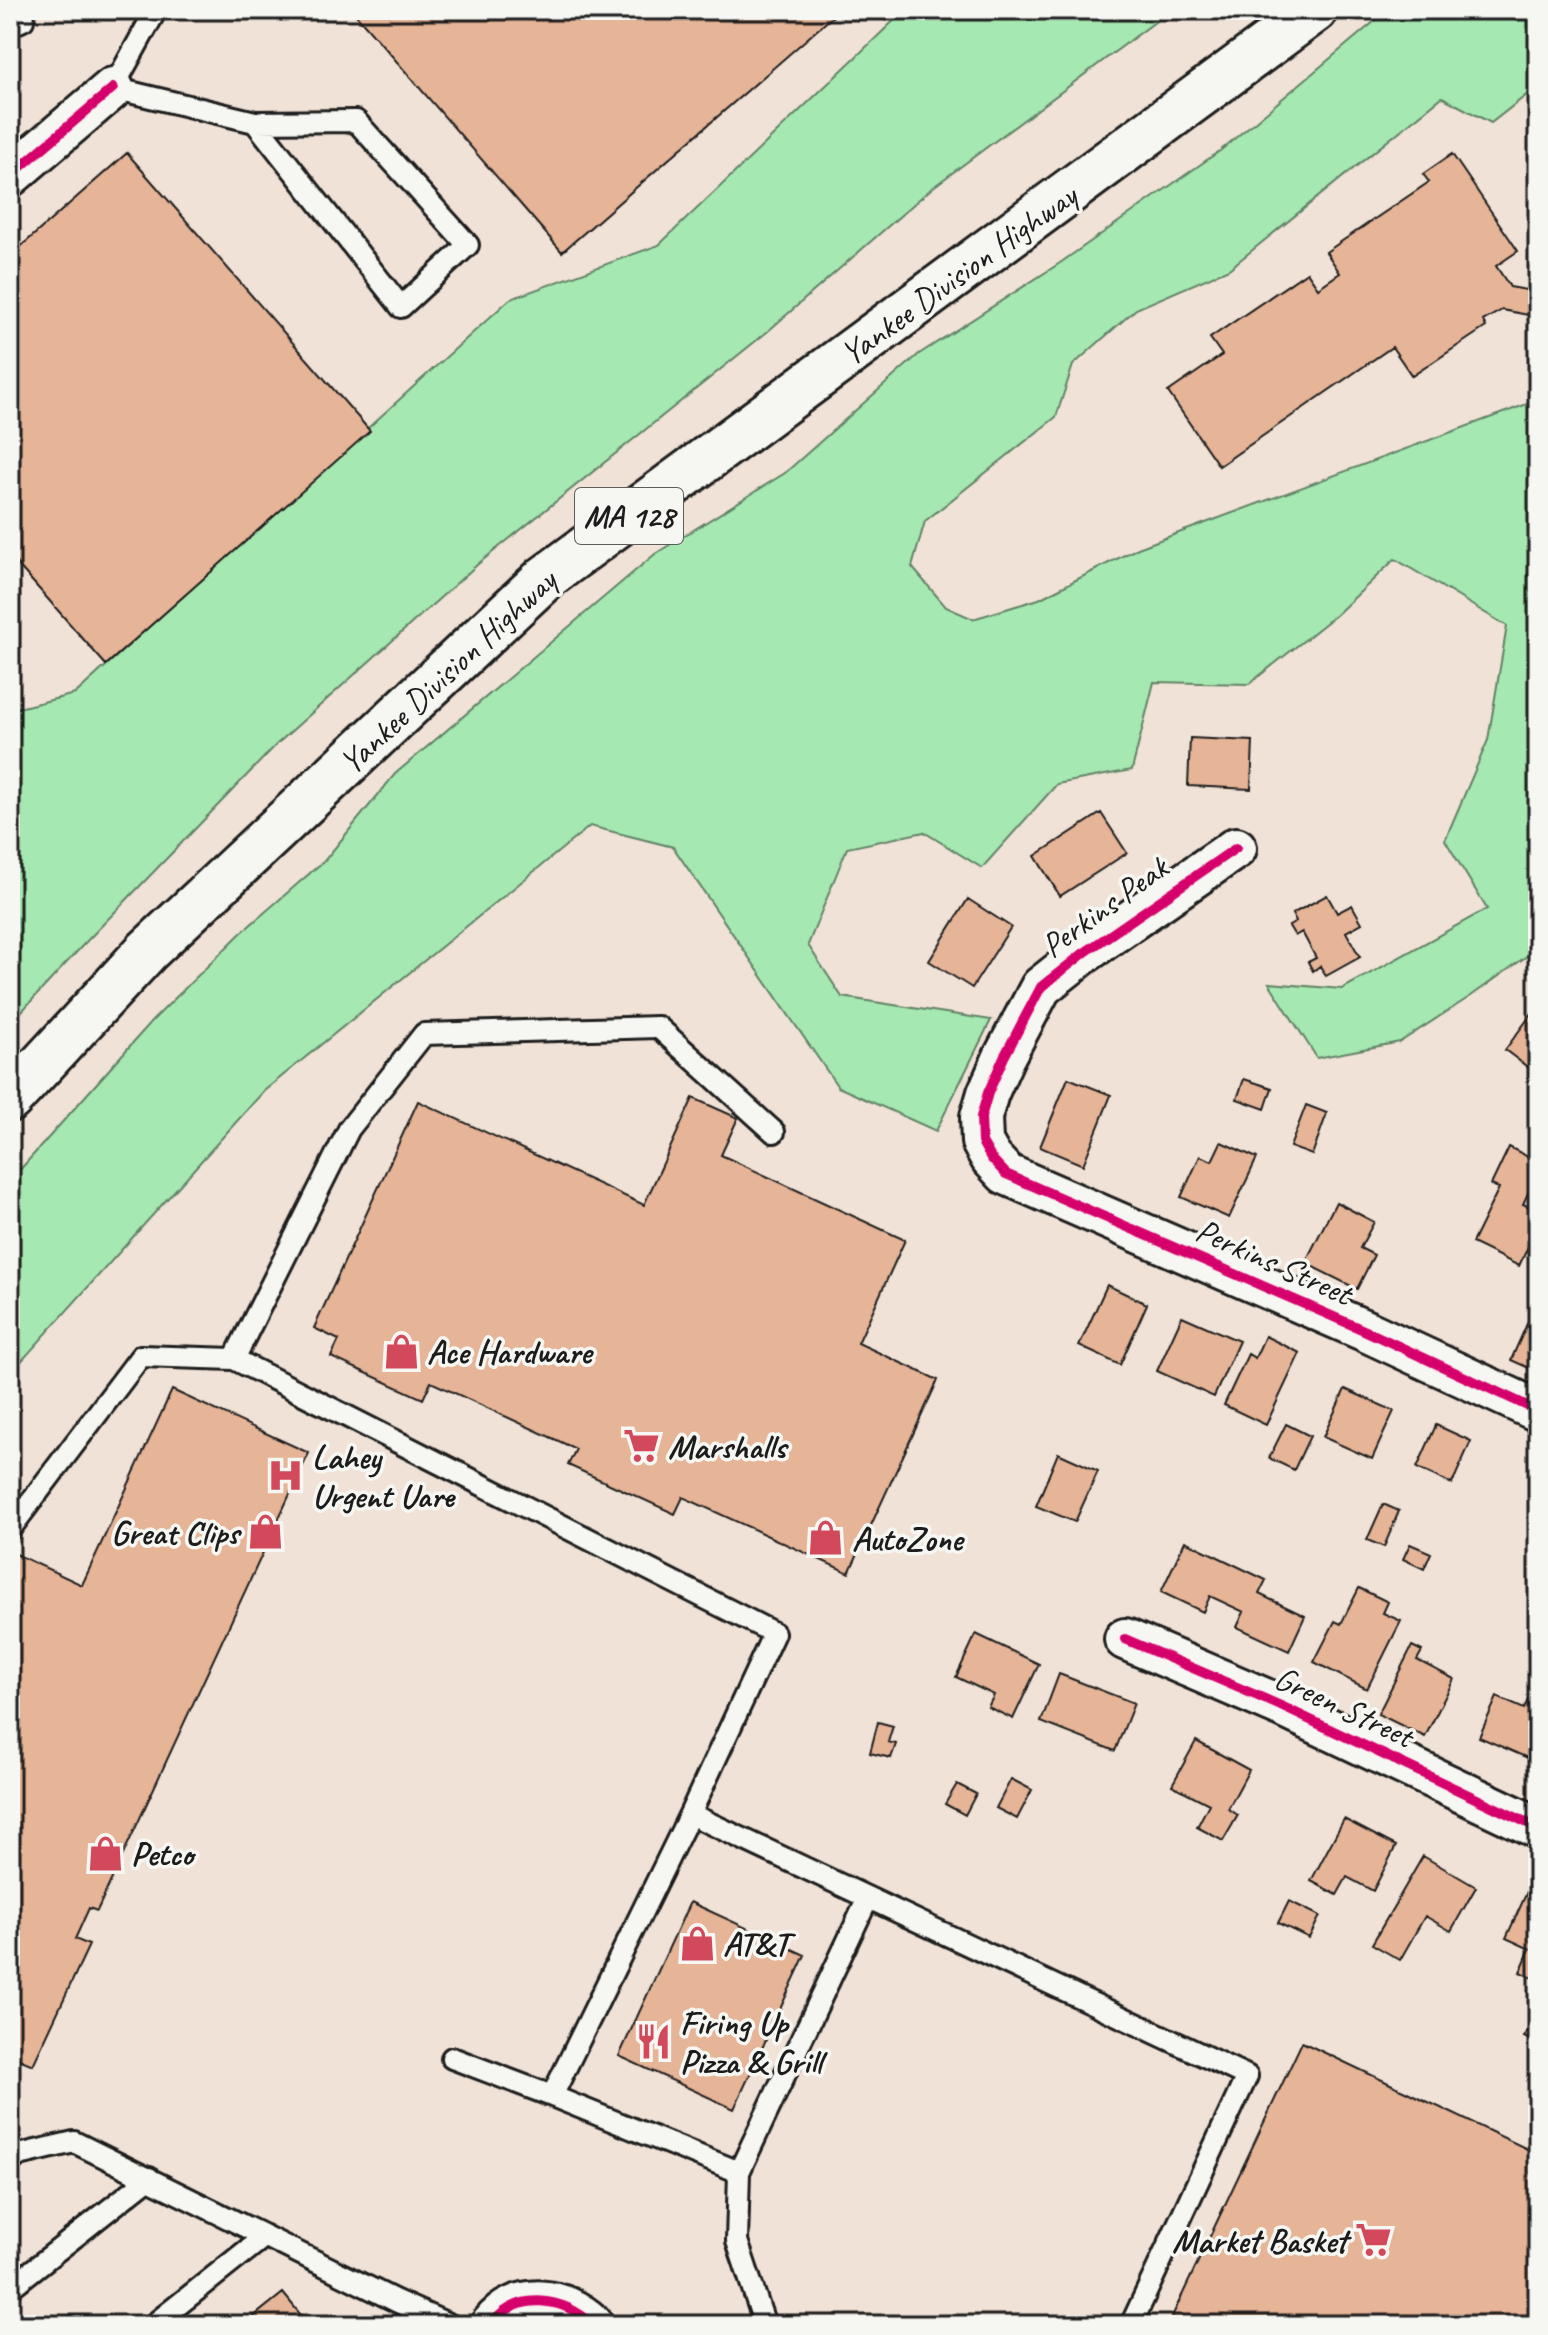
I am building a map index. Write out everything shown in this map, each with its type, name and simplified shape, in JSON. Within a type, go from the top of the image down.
[{"type":"highway","name":"Yankee Division Highway","points":[[10,1099],[147,951],[545,578],[1315,10]]},
{"type":"street","points":[[10,176],[113,88]]},
{"type":"street","name":"Perkins Peak","points":[[991,1158],[982,1142],[981,1117],[988,1093],[1041,987],[1084,953],[1236,848]]},
{"type":"street","name":"Perkins Street","points":[[991,1158],[1006,1174],[1366,1331],[1538,1411]]},
{"type":"street","name":"Green Street","points":[[1125,1639],[1281,1706],[1538,1828]]},
{"type":"street","points":[[491,2325],[513,2307],[536,2301],[559,2303],[580,2313],[593,2325]]},
{"type":"lane","points":[[10,26],[23,20],[24,10]]},
{"type":"lane","points":[[156,10],[113,88],[255,122],[356,121],[468,245],[401,307],[255,122]]},
{"type":"lane","points":[[234,1359],[349,1129],[424,1034],[658,1027],[774,1132]]},
{"type":"lane","points":[[10,1529],[141,1356],[234,1359],[774,1633],[690,1814],[552,2096]]},
{"type":"lane","points":[[690,1814],[1247,2076],[1131,2325]]},
{"type":"lane","points":[[765,2325],[737,2241],[739,2172],[868,1898]]},
{"type":"lane","points":[[452,2058],[739,2172]]},
{"type":"lane","points":[[10,2162],[19,2155],[74,2142],[450,2325]]},
{"type":"lane","points":[[10,2288],[149,2178]]},
{"type":"lane","points":[[153,2325],[265,2236]]},
{"type":"green space","points":[[905,10],[1171,10],[932,188],[767,332],[478,564],[277,744],[10,1024],[10,710],[75,694],[510,299],[659,245]]},
{"type":"green space","points":[[1388,10],[1538,10],[1538,86],[1491,123],[1442,97],[1229,269],[1136,309],[1073,365],[1056,417],[925,521],[912,567],[946,607],[973,619],[1039,599],[1138,548],[1538,400],[1538,948],[1400,1042],[1317,1058],[1269,983],[1342,989],[1487,909],[1445,840],[1488,740],[1507,626],[1395,559],[1336,615],[1249,684],[1154,682],[1132,770],[1057,784],[982,868],[924,832],[847,848],[808,945],[842,997],[991,1020],[936,1131],[838,1087],[673,847],[590,826],[264,1091],[10,1374],[10,1181],[152,1021],[241,933],[325,860],[395,774],[655,554],[785,473],[919,354],[1060,263],[1221,150]]},
{"type":"building","points":[[352,10],[840,10],[562,252]]},
{"type":"building","points":[[127,153],[370,431],[106,665],[10,556],[10,256]]},
{"type":"building","points":[[1452,154],[1518,251],[1496,266],[1510,287],[1538,292],[1534,316],[1502,310],[1483,321],[1486,327],[1412,376],[1392,347],[1219,466],[1168,392],[1222,355],[1210,338],[1307,272],[1318,288],[1340,273],[1326,252],[1429,182],[1423,174]]},
{"type":"building","points":[[1190,738],[1253,741],[1251,789],[1188,786]]},
{"type":"building","points":[[1101,813],[1127,853],[1060,896],[1035,856]]},
{"type":"building","points":[[1327,895],[1337,913],[1352,905],[1362,923],[1346,932],[1360,957],[1326,976],[1320,966],[1313,971],[1308,962],[1316,958],[1302,932],[1295,936],[1289,926],[1296,922],[1292,914]]},
{"type":"building","points":[[968,899],[1011,927],[972,988],[929,961]]},
{"type":"building","points":[[1538,1005],[1538,1075],[1505,1050]]},
{"type":"building","points":[[1068,1078],[1111,1095],[1083,1165],[1040,1147]]},
{"type":"building","points":[[1244,1079],[1272,1088],[1265,1109],[1237,1099]]},
{"type":"building","points":[[693,1098],[738,1118],[721,1155],[905,1240],[858,1343],[938,1380],[849,1573],[683,1497],[675,1514],[568,1465],[576,1449],[431,1382],[423,1399],[331,1357],[339,1340],[314,1328],[418,1101],[644,1205]]},
{"type":"building","points":[[1306,1105],[1327,1113],[1312,1155],[1290,1147]]},
{"type":"building","points":[[1221,1142],[1257,1158],[1229,1218],[1181,1197],[1200,1156],[1212,1161]]},
{"type":"building","points":[[1509,1147],[1538,1162],[1538,1172],[1523,1204],[1538,1211],[1538,1226],[1519,1266],[1472,1243],[1499,1188],[1491,1185]]},
{"type":"building","points":[[1336,1202],[1374,1222],[1360,1248],[1374,1255],[1357,1289],[1305,1263]]},
{"type":"building","points":[[1107,1285],[1147,1304],[1120,1365],[1079,1346]]},
{"type":"building","points":[[1538,1299],[1538,1372],[1511,1360]]},
{"type":"building","points":[[1182,1316],[1239,1341],[1214,1397],[1157,1371]]},
{"type":"building","points":[[1265,1336],[1300,1353],[1266,1425],[1224,1405],[1248,1354],[1255,1358]]},
{"type":"building","points":[[1345,1389],[1394,1411],[1372,1459],[1323,1437]]},
{"type":"building","points":[[172,1390],[309,1453],[97,1911],[89,1908],[75,1939],[89,1945],[33,2065],[12,2056],[10,2061],[10,1566],[16,1554],[82,1585]]},
{"type":"building","points":[[1286,1424],[1310,1436],[1294,1470],[1269,1458]]},
{"type":"building","points":[[1436,1425],[1471,1441],[1452,1484],[1417,1468]]},
{"type":"building","points":[[1058,1453],[1098,1471],[1075,1522],[1036,1506]]},
{"type":"building","points":[[1383,1504],[1399,1511],[1384,1547],[1367,1540]]},
{"type":"building","points":[[1185,1541],[1266,1580],[1259,1594],[1305,1616],[1289,1651],[1237,1627],[1244,1612],[1210,1596],[1203,1612],[1161,1592]]},
{"type":"building","points":[[1410,1544],[1431,1553],[1424,1569],[1403,1559]]},
{"type":"building","points":[[1359,1588],[1388,1602],[1383,1613],[1401,1621],[1367,1689],[1314,1662],[1335,1621],[1341,1624]]},
{"type":"building","points":[[976,1634],[1039,1664],[1013,1719],[988,1707],[994,1695],[956,1677]]},
{"type":"building","points":[[1412,1646],[1422,1651],[1417,1660],[1454,1679],[1425,1737],[1378,1714]]},
{"type":"building","points":[[1059,1674],[1134,1703],[1115,1751],[1041,1722]]},
{"type":"building","points":[[1536,1682],[1537,1762],[1479,1737],[1497,1697],[1524,1709]]},
{"type":"building","points":[[878,1722],[893,1726],[888,1742],[896,1744],[891,1758],[870,1753]]},
{"type":"building","points":[[1196,1741],[1249,1770],[1228,1809],[1238,1815],[1223,1841],[1197,1827],[1209,1804],[1172,1785]]},
{"type":"building","points":[[1011,1779],[1032,1790],[1017,1819],[996,1808]]},
{"type":"building","points":[[957,1784],[976,1794],[965,1815],[945,1804]]},
{"type":"building","points":[[1344,1819],[1396,1846],[1373,1891],[1347,1877],[1337,1895],[1311,1881]]},
{"type":"building","points":[[1423,1856],[1476,1887],[1451,1931],[1425,1916],[1400,1960],[1372,1944]]},
{"type":"building","points":[[1532,1881],[1538,1884],[1537,1980],[1520,1972],[1530,1949],[1506,1938]]},
{"type":"building","points":[[1289,1901],[1320,1916],[1309,1938],[1278,1923]]},
{"type":"building","points":[[690,1902],[805,1955],[734,2109],[619,2056]]},
{"type":"building","points":[[1531,2024],[1538,2027],[1538,2044],[1524,2037]]},
{"type":"building","name":"Market Basket","points":[[1302,2042],[1538,2154],[1538,2325],[1168,2325]]},
{"type":"building","points":[[283,2293],[309,2325],[243,2325]]},
{"type":"cycle path","points":[[10,176],[113,88]]},
{"type":"cycle path","points":[[1236,848],[1084,953],[1041,987],[988,1093],[981,1117],[982,1142],[1006,1174],[1366,1331],[1538,1411]]},
{"type":"cycle path","points":[[1125,1639],[1281,1706],[1538,1828]]},
{"type":"cycle path","points":[[491,2325],[514,2306],[541,2301],[569,2308],[593,2325]]},
{"type":"place","name":"Ace Hardware","points":[[401,1351]]},
{"type":"place","name":"Marshalls","points":[[642,1446]]},
{"type":"place","name":"Lahey Urgent Uare","points":[[286,1476]]},
{"type":"place","name":"Great Clips","points":[[265,1532]]},
{"type":"place","name":"AutoZone","points":[[826,1538]]},
{"type":"place","name":"Petco","points":[[105,1853]]},
{"type":"place","name":"AT&T","points":[[697,1943]]},
{"type":"place","name":"Firing Up Pizza & Grill","points":[[654,2042]]},
{"type":"place","name":"Market Basket","points":[[1373,2240]]}]
